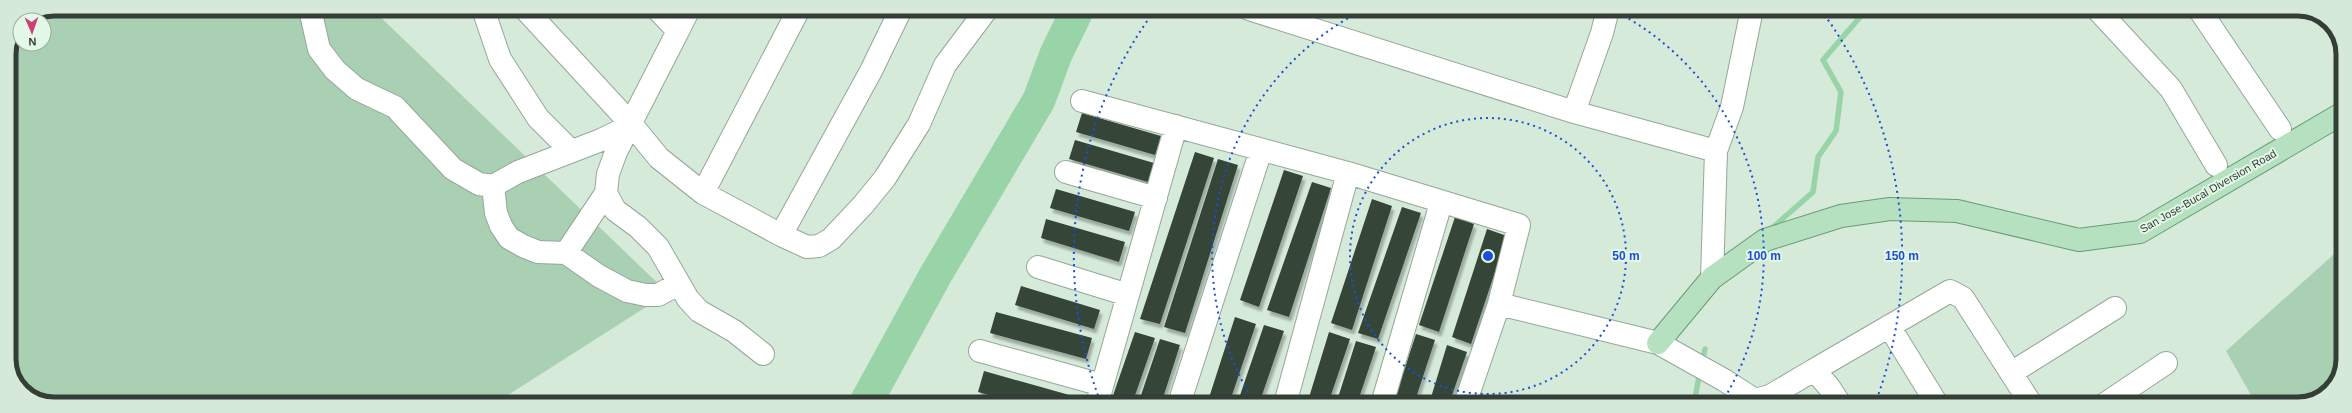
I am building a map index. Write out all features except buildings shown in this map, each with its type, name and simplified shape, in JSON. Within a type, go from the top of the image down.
[{"type":"main road","name":"San Jose-Bucal Diversion Road","points":[[1658,344],[1712,278],[1765,240],[1841,216],[1890,209],[1956,211],[2079,240],[2140,232],[2336,117]]},
{"type":"street","points":[[312,16],[319,49],[335,70],[357,88],[395,107],[453,169],[479,184],[493,186],[518,172],[570,150],[601,140],[632,125]]},
{"type":"street","points":[[485,16],[500,59],[538,118],[570,150]]},
{"type":"street","points":[[531,16],[632,125],[659,158],[703,193],[781,235],[807,247],[819,246],[831,239],[847,223],[885,178],[919,124],[945,65],[982,16]]},
{"type":"street","points":[[664,16],[678,31]]},
{"type":"street","points":[[566,253],[606,193],[608,174],[616,152],[632,125],[686,16]]},
{"type":"street","points":[[703,193],[795,16]]},
{"type":"street","points":[[781,235],[871,71],[898,16]]},
{"type":"street","points":[[1271,16],[1574,112],[1716,151]]},
{"type":"street","points":[[1574,112],[1602,33],[1606,16]]},
{"type":"street","points":[[1712,278],[1716,151],[1732,107],[1751,16]]},
{"type":"street","points":[[2106,16],[2171,89],[2216,165]]},
{"type":"street","points":[[2204,16],[2280,129]]},
{"type":"street","points":[[1082,101],[1348,173],[1441,203],[1519,225],[1499,304],[1467,397]]},
{"type":"street","points":[[980,351],[1099,394],[1176,126]]},
{"type":"street","points":[[1181,397],[1261,150]]},
{"type":"street","points":[[1066,172],[1156,198]]},
{"type":"street","points":[[1287,397],[1348,173]]},
{"type":"street","points":[[493,186],[496,213],[510,238],[538,252],[566,253],[599,276],[627,291],[646,295],[658,295],[678,284]]},
{"type":"street","points":[[606,193],[615,210],[638,227],[658,247],[678,284],[688,299],[699,311],[734,332],[763,354]]},
{"type":"street","points":[[1384,397],[1441,203]]},
{"type":"street","points":[[1038,267],[1128,295]]},
{"type":"street","points":[[1768,397],[1950,291],[1964,298],[2026,397]]},
{"type":"street","points":[[1499,304],[1658,344],[1724,380],[1749,397]]},
{"type":"street","points":[[2011,373],[2115,308]]},
{"type":"street","points":[[1889,326],[1933,397]]},
{"type":"street","points":[[2115,397],[2166,363]]},
{"type":"street","points":[[1814,370],[1835,397]]},
{"type":"green space","points":[[52,16],[54,16],[379,16],[668,293],[505,397],[49,397],[42,395],[25,384],[17,369],[16,361],[16,52],[52,52]]},
{"type":"green space","points":[[2336,252],[2336,364],[2331,378],[2323,388],[2312,394],[2298,397],[2252,397],[2226,351]]},
{"type":"waterway","points":[[869,397],[935,276],[1039,100],[1056,54],[1075,16]]},
{"type":"waterway","points":[[1771,229],[1813,192],[1818,157],[1836,131],[1841,92],[1823,60],[1861,16]]},
{"type":"waterway","points":[[1702,363],[1705,349]]},
{"type":"waterway","points":[[1695,397],[1700,371]]}]
